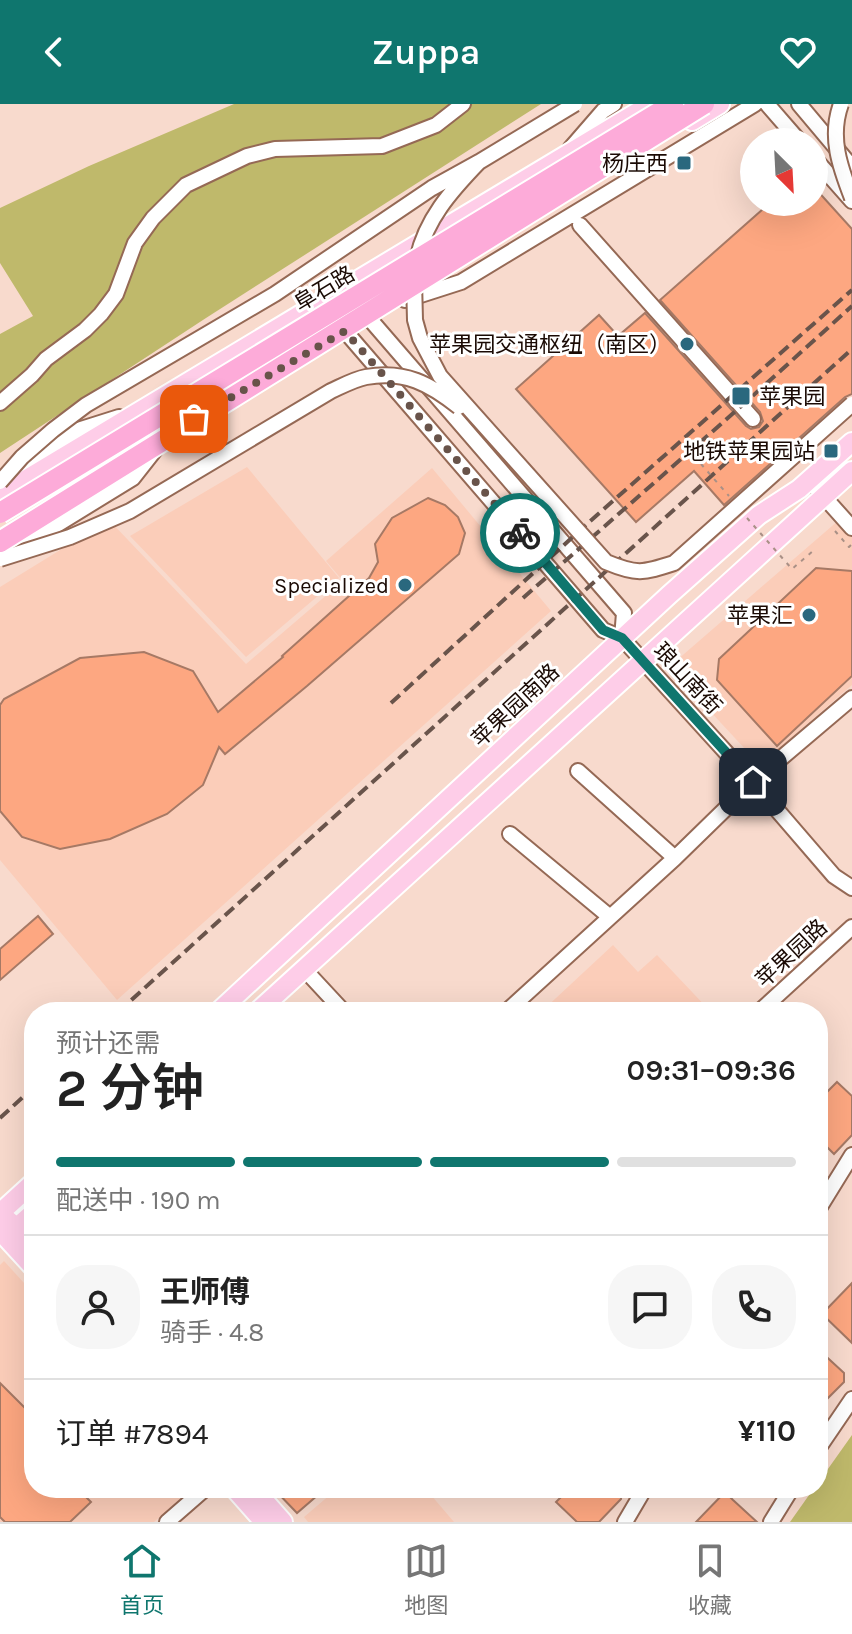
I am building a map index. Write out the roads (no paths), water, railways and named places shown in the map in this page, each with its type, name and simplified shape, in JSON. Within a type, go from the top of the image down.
[{"type":"highway","name":"阜石路","points":[[0,513],[673,104]]},
{"type":"highway","name":"阜石路","points":[[0,542],[704,104]]},
{"type":"main road","name":"阜石路","points":[[0,495],[651,104]]},
{"type":"main road","points":[[0,534],[390,305],[720,104]]},
{"type":"main road","name":"苹果园南路","points":[[229,1002],[622,638],[759,515],[799,489],[852,442]]},
{"type":"main road","points":[[268,1002],[852,471]]},
{"type":"main road","points":[[24,1191],[0,1213],[6,1235],[24,1256]]},
{"type":"main road","points":[[6,1235],[24,1220]]},
{"type":"main road","points":[[243,1498],[264,1522]]},
{"type":"main road","points":[[262,1498],[283,1522]]},
{"type":"street","points":[[0,403],[46,359],[101,314],[116,294],[135,243],[153,218],[186,185],[247,156],[275,149],[382,146],[436,125],[463,104]]},
{"type":"street","points":[[0,479],[53,430],[86,405],[275,294],[432,188],[575,104]]},
{"type":"street","points":[[564,156],[603,111],[614,104]]},
{"type":"street","points":[[390,305],[461,282],[755,104]]},
{"type":"street","points":[[767,104],[788,128]]},
{"type":"street","points":[[799,104],[852,167]]},
{"type":"street","points":[[841,104],[835,143],[852,200]]},
{"type":"street","points":[[479,162],[451,191],[429,223],[418,253],[413,299],[420,338],[440,376],[606,562],[626,571],[645,572],[674,563],[852,404]]},
{"type":"street","points":[[828,173],[852,200]]},
{"type":"street","points":[[580,225],[753,419]]},
{"type":"street","points":[[368,317],[624,613],[622,638]]},
{"type":"street","name":"琅山南街","points":[[345,331],[603,630],[622,638],[834,876],[852,888]]},
{"type":"street","points":[[0,559],[70,537],[130,511],[331,391],[366,377],[404,376],[437,389],[497,438]]},
{"type":"street","points":[[0,479],[78,430],[142,410]]},
{"type":"street","points":[[0,559],[133,478],[169,434]]},
{"type":"street","points":[[809,480],[852,528]]},
{"type":"street","points":[[517,1002],[675,858],[753,782],[852,698]]},
{"type":"street","points":[[578,771],[675,858]]},
{"type":"street","points":[[510,834],[610,917]]},
{"type":"street","name":"苹果园路","points":[[770,1002],[852,927]]},
{"type":"street","points":[[305,970],[335,1002]]},
{"type":"street","points":[[828,1194],[852,1155]]},
{"type":"street","points":[[828,1434],[852,1399]]},
{"type":"street","points":[[167,1522],[195,1498]]},
{"type":"street","points":[[625,1522],[639,1498]]},
{"type":"street","points":[[771,1522],[786,1498]]},
{"type":"railway","points":[[391,703],[588,523],[852,290]]},
{"type":"railway","points":[[523,598],[852,306]]},
{"type":"railway","points":[[129,1002],[852,349]]},
{"type":"railway","points":[[0,1118],[24,1096]]},
{"type":"place","name":"杨庄西","points":[[684,163]]},
{"type":"place","name":"苹果园交通枢纽（南区）","points":[[687,344]]},
{"type":"place","name":"苹果园","points":[[741,396]]},
{"type":"place","name":"地铁苹果园站","points":[[831,451]]},
{"type":"place","name":"Specialized","points":[[405,585]]},
{"type":"place","name":"苹果汇","points":[[809,615]]}]
